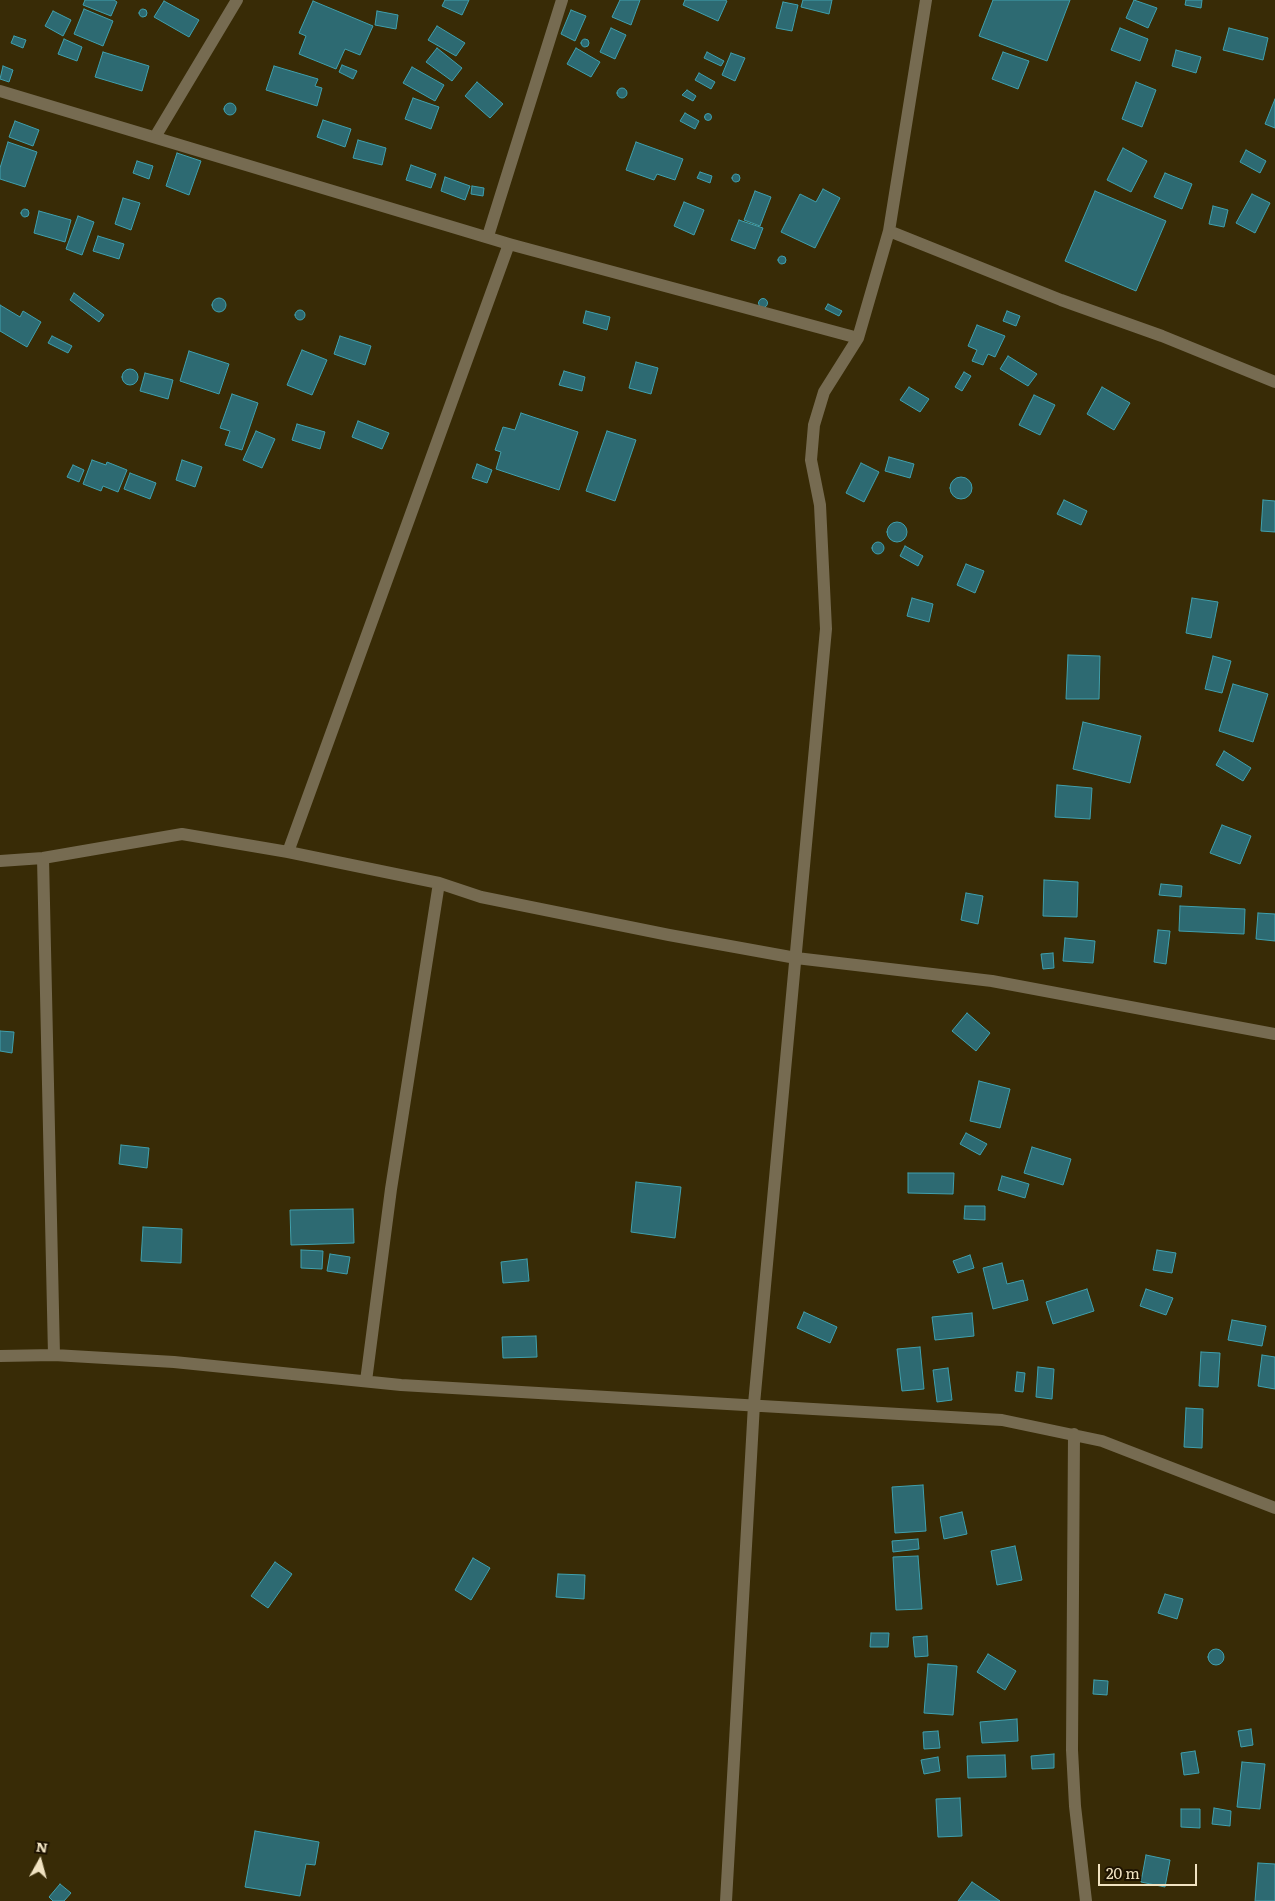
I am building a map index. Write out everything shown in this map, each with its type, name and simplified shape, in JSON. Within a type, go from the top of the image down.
[{"type":"street","points":[[155,137],[237,0]]},
{"type":"street","points":[[488,236],[562,0]]},
{"type":"street","points":[[726,1901],[754,1404],[826,629],[820,505],[811,460],[814,426],[824,392],[858,338],[890,232],[926,0]]},
{"type":"street","points":[[0,91],[488,236],[509,244],[858,338]]},
{"type":"street","points":[[890,232],[1061,300],[1162,336],[1275,382]]},
{"type":"street","points":[[288,852],[509,244]]},
{"type":"street","points":[[0,861],[43,858],[182,834],[288,852],[439,883],[481,898],[668,936],[796,958],[992,981],[1275,1034]]},
{"type":"street","points":[[43,858],[54,1355]]},
{"type":"street","points":[[366,1381],[391,1189],[439,883]]},
{"type":"street","points":[[0,1356],[54,1355],[174,1362],[401,1385],[754,1404],[1002,1420],[1102,1441],[1275,1508]]},
{"type":"street","points":[[1074,1434],[1072,1750],[1075,1806],[1086,1901]]},
{"type":"building","points":[[85,0],[114,0],[117,2],[111,16],[83,5]]},
{"type":"building","points":[[445,0],[469,0],[462,15],[442,6]]},
{"type":"building","points":[[620,0],[640,0],[631,25],[612,17]]},
{"type":"building","points":[[685,0],[727,1],[718,21],[683,5]]},
{"type":"building","points":[[803,0],[832,0],[829,14],[801,7]]},
{"type":"building","points":[[993,0],[1070,0],[1047,61],[979,36]]},
{"type":"building","points":[[1134,0],[1157,8],[1148,28],[1126,18]]},
{"type":"building","points":[[1186,0],[1202,0],[1201,8],[1185,5]]},
{"type":"building","points":[[164,1],[199,20],[189,37],[154,17]]},
{"type":"building","points":[[313,1],[373,26],[360,55],[345,49],[336,69],[299,54],[306,36],[299,33]]},
{"type":"building","points":[[783,2],[798,5],[792,31],[776,28]]},
{"type":"building","points":[[84,9],[113,21],[103,46],[74,34]]},
{"type":"building","points":[[143,9],[147,13],[143,17],[139,13]]},
{"type":"building","points":[[571,10],[586,16],[575,41],[561,34]]},
{"type":"building","points":[[53,11],[71,20],[63,36],[45,26]]},
{"type":"building","points":[[377,11],[398,15],[396,29],[375,25]]},
{"type":"building","points":[[437,26],[465,43],[456,56],[428,40]]},
{"type":"building","points":[[611,28],[626,35],[615,59],[600,52]]},
{"type":"building","points":[[1120,28],[1148,39],[1140,61],[1111,50]]},
{"type":"building","points":[[1229,28],[1268,38],[1263,60],[1223,50]]},
{"type":"building","points":[[14,36],[26,40],[23,48],[11,43]]},
{"type":"building","points":[[64,39],[82,47],[77,61],[58,54]]},
{"type":"building","points":[[585,39],[589,43],[585,47],[581,43]]},
{"type":"building","points":[[437,48],[462,68],[452,81],[426,62]]},
{"type":"building","points":[[576,48],[600,62],[591,77],[567,64]]},
{"type":"building","points":[[1176,50],[1201,57],[1196,73],[1172,66]]},
{"type":"building","points":[[103,52],[149,66],[142,91],[95,77]]},
{"type":"building","points":[[707,52],[724,61],[721,66],[704,58]]},
{"type":"building","points":[[1003,52],[1029,61],[1018,89],[992,79]]},
{"type":"building","points":[[731,53],[745,58],[735,81],[722,75]]},
{"type":"building","points":[[342,65],[357,71],[353,79],[339,72]]},
{"type":"building","points":[[3,66],[13,70],[9,82],[0,79]]},
{"type":"building","points":[[274,66],[318,79],[315,86],[322,88],[317,106],[266,90]]},
{"type":"building","points":[[412,67],[444,85],[435,101],[403,83]]},
{"type":"building","points":[[699,73],[715,82],[711,89],[695,80]]},
{"type":"building","points":[[477,82],[503,104],[490,118],[465,96]]},
{"type":"building","points":[[1136,82],[1156,90],[1142,127],[1122,119]]},
{"type":"building","points":[[620,88],[624,88],[627,93],[626,97],[620,98],[617,95],[617,91]]},
{"type":"building","points":[[687,90],[696,96],[693,101],[682,95]]},
{"type":"building","points":[[413,98],[439,107],[431,129],[405,119]]},
{"type":"building","points":[[1275,99],[1275,128],[1265,124]]},
{"type":"building","points":[[228,103],[232,103],[236,109],[232,115],[228,115],[224,111],[224,107]]},
{"type":"building","points":[[685,113],[699,121],[695,129],[680,121]]},
{"type":"building","points":[[708,113],[712,117],[708,121],[704,117]]},
{"type":"building","points":[[323,120],[351,129],[345,147],[317,137]]},
{"type":"building","points":[[15,121],[39,130],[33,146],[9,137]]},
{"type":"building","points":[[358,140],[386,148],[382,165],[353,158]]},
{"type":"building","points":[[8,142],[37,152],[25,187],[0,179],[0,168]]},
{"type":"building","points":[[636,142],[683,159],[675,180],[657,174],[654,180],[626,170]]},
{"type":"building","points":[[1123,148],[1147,161],[1131,192],[1107,180]]},
{"type":"building","points":[[1246,150],[1266,161],[1260,173],[1240,162]]},
{"type":"building","points":[[177,153],[201,161],[189,195],[166,186]]},
{"type":"building","points":[[137,161],[153,166],[149,179],[133,173]]},
{"type":"building","points":[[411,165],[436,174],[431,188],[406,180]]},
{"type":"building","points":[[700,172],[712,176],[710,183],[697,178]]},
{"type":"building","points":[[1165,173],[1192,184],[1182,209],[1154,197]]},
{"type":"building","points":[[736,174],[740,178],[736,182],[732,178]]},
{"type":"building","points":[[445,177],[470,186],[465,200],[441,191]]},
{"type":"building","points":[[472,186],[484,188],[483,196],[471,194]]},
{"type":"building","points":[[823,189],[840,198],[815,248],[781,232],[800,194],[816,202]]},
{"type":"building","points":[[755,191],[771,197],[760,226],[744,220]]},
{"type":"building","points":[[1095,191],[1166,221],[1136,291],[1065,261]]},
{"type":"building","points":[[1252,194],[1270,203],[1255,233],[1236,223]]},
{"type":"building","points":[[123,198],[140,203],[131,230],[115,224]]},
{"type":"building","points":[[684,202],[704,210],[694,235],[674,226]]},
{"type":"building","points":[[1213,206],[1228,210],[1224,227],[1209,224]]},
{"type":"building","points":[[25,209],[29,213],[25,217],[21,213]]},
{"type":"building","points":[[39,211],[71,220],[65,242],[34,233]]},
{"type":"building","points":[[78,216],[94,222],[82,255],[66,249]]},
{"type":"building","points":[[739,220],[763,228],[755,249],[731,240]]},
{"type":"building","points":[[98,236],[124,244],[119,259],[93,251]]},
{"type":"building","points":[[782,256],[786,260],[782,264],[778,260]]},
{"type":"building","points":[[74,293],[104,315],[99,322],[70,300]]},
{"type":"building","points":[[219,298],[224,300],[226,305],[224,310],[219,312],[214,310],[212,305],[214,300]]},
{"type":"building","points":[[763,299],[767,303],[763,307],[759,303]]},
{"type":"building","points":[[828,304],[842,311],[839,316],[825,309]]},
{"type":"building","points":[[0,305],[20,317],[23,311],[41,322],[27,347],[0,331]]},
{"type":"building","points":[[300,310],[305,315],[300,320],[295,315]]},
{"type":"building","points":[[586,311],[610,317],[607,330],[583,323]]},
{"type":"building","points":[[1007,311],[1020,316],[1016,326],[1003,321]]},
{"type":"building","points":[[977,325],[1005,336],[995,357],[988,354],[983,365],[972,361],[977,350],[968,346]]},
{"type":"building","points":[[52,336],[72,346],[68,353],[48,343]]},
{"type":"building","points":[[340,336],[371,346],[365,365],[334,354]]},
{"type":"building","points":[[302,350],[327,360],[312,395],[287,385]]},
{"type":"building","points":[[189,351],[229,364],[219,394],[180,381]]},
{"type":"building","points":[[1008,356],[1037,374],[1028,386],[1000,369]]},
{"type":"building","points":[[636,362],[658,368],[651,394],[629,388]]},
{"type":"building","points":[[130,369],[136,371],[138,377],[136,383],[130,385],[124,383],[122,377],[124,371]]},
{"type":"building","points":[[564,371],[585,377],[582,391],[559,385]]},
{"type":"building","points":[[964,372],[971,376],[962,391],[955,387]]},
{"type":"building","points":[[145,373],[173,380],[168,399],[140,391]]},
{"type":"building","points":[[909,387],[929,399],[920,412],[900,400]]},
{"type":"building","points":[[1102,387],[1130,403],[1114,430],[1087,414]]},
{"type":"building","points":[[232,394],[258,403],[242,450],[225,445],[230,431],[220,428]]},
{"type":"building","points":[[1034,395],[1055,405],[1040,435],[1019,425]]},
{"type":"building","points":[[521,413],[578,432],[559,490],[496,469],[501,452],[495,450],[503,427],[515,430]]},
{"type":"building","points":[[358,421],[389,433],[382,449],[352,437]]},
{"type":"building","points":[[297,424],[325,432],[320,449],[292,440]]},
{"type":"building","points":[[256,431],[275,439],[262,468],[243,460]]},
{"type":"building","points":[[607,431],[636,440],[615,501],[586,491]]},
{"type":"building","points":[[889,457],[914,464],[910,478],[885,471]]},
{"type":"building","points":[[92,460],[106,465],[107,462],[127,470],[118,492],[103,486],[101,491],[83,484]]},
{"type":"building","points":[[182,460],[202,467],[195,487],[176,480]]},
{"type":"building","points":[[861,463],[879,472],[864,502],[846,493]]},
{"type":"building","points":[[477,464],[492,470],[487,483],[472,478]]},
{"type":"building","points":[[73,465],[84,470],[79,482],[67,477]]},
{"type":"building","points":[[130,473],[156,483],[150,499],[124,489]]},
{"type":"building","points":[[961,477],[969,480],[972,488],[969,496],[961,499],[953,496],[950,488],[953,480]]},
{"type":"building","points":[[1064,500],[1087,511],[1081,525],[1057,514]]},
{"type":"building","points":[[1263,500],[1275,501],[1275,532],[1261,531]]},
{"type":"building","points":[[897,522],[904,525],[907,532],[904,539],[897,542],[890,539],[887,532],[890,525]]},
{"type":"building","points":[[880,542],[883,543],[883,553],[876,554],[873,553],[872,546],[873,543]]},
{"type":"building","points":[[905,546],[923,556],[918,566],[900,556]]},
{"type":"building","points":[[966,564],[984,571],[975,593],[957,585]]},
{"type":"building","points":[[912,598],[933,604],[929,622],[907,616]]},
{"type":"building","points":[[1192,598],[1218,602],[1211,638],[1186,633]]},
{"type":"building","points":[[1068,655],[1100,656],[1099,699],[1066,699]]},
{"type":"building","points":[[1213,656],[1231,661],[1222,693],[1205,689]]},
{"type":"building","points":[[1233,684],[1268,694],[1253,742],[1219,731]]},
{"type":"building","points":[[1083,722],[1141,736],[1130,783],[1073,769]]},
{"type":"building","points":[[1224,751],[1251,768],[1243,781],[1216,765]]},
{"type":"building","points":[[1057,785],[1092,788],[1090,819],[1055,817]]},
{"type":"building","points":[[1222,825],[1251,836],[1240,864],[1210,853]]},
{"type":"building","points":[[1044,880],[1078,882],[1077,917],[1043,916]]},
{"type":"building","points":[[1161,884],[1182,886],[1181,897],[1159,895]]},
{"type":"building","points":[[966,893],[983,896],[978,924],[961,920]]},
{"type":"building","points":[[1180,906],[1245,909],[1244,934],[1179,931]]},
{"type":"building","points":[[1258,913],[1275,914],[1275,941],[1256,939]]},
{"type":"building","points":[[1158,930],[1170,931],[1166,964],[1154,962]]},
{"type":"building","points":[[1065,938],[1095,941],[1093,963],[1063,961]]},
{"type":"building","points":[[1053,953],[1054,968],[1043,969],[1041,954]]},
{"type":"building","points":[[967,1013],[990,1033],[976,1051],[952,1031]]},
{"type":"building","points":[[0,1031],[14,1032],[12,1053],[0,1051]]},
{"type":"building","points":[[979,1081],[1010,1089],[1000,1128],[970,1121]]},
{"type":"building","points":[[966,1133],[987,1144],[980,1155],[960,1144]]},
{"type":"building","points":[[121,1145],[149,1148],[147,1168],[119,1164]]},
{"type":"building","points":[[1032,1147],[1071,1159],[1063,1185],[1024,1173]]},
{"type":"building","points":[[908,1173],[954,1173],[953,1194],[908,1193]]},
{"type":"building","points":[[1002,1176],[1029,1184],[1025,1198],[998,1190]]},
{"type":"building","points":[[636,1182],[681,1187],[675,1238],[631,1232]]},
{"type":"building","points":[[965,1206],[985,1206],[985,1220],[964,1219]]},
{"type":"building","points":[[353,1209],[354,1243],[291,1245],[290,1210]]},
{"type":"building","points":[[143,1227],[182,1229],[181,1263],[141,1261]]},
{"type":"building","points":[[301,1250],[323,1251],[322,1269],[301,1268]]},
{"type":"building","points":[[1157,1250],[1176,1253],[1172,1273],[1153,1270]]},
{"type":"building","points":[[330,1254],[350,1257],[347,1274],[327,1271]]},
{"type":"building","points":[[970,1255],[974,1268],[958,1273],[953,1261]]},
{"type":"building","points":[[527,1259],[529,1281],[503,1283],[501,1262]]},
{"type":"building","points":[[1002,1263],[1007,1284],[1023,1280],[1028,1300],[993,1309],[983,1268]]},
{"type":"building","points":[[1087,1289],[1094,1311],[1053,1324],[1046,1302]]},
{"type":"building","points":[[1146,1289],[1173,1298],[1166,1315],[1140,1306]]},
{"type":"building","points":[[804,1312],[837,1327],[830,1343],[797,1328]]},
{"type":"building","points":[[972,1313],[974,1336],[935,1340],[932,1317]]},
{"type":"building","points":[[1232,1320],[1266,1326],[1262,1346],[1228,1340]]},
{"type":"building","points":[[536,1336],[537,1357],[503,1358],[502,1337]]},
{"type":"building","points":[[920,1347],[924,1389],[902,1391],[897,1349]]},
{"type":"building","points":[[1201,1352],[1220,1353],[1218,1387],[1199,1386]]},
{"type":"building","points":[[1262,1355],[1275,1357],[1275,1389],[1258,1386]]},
{"type":"building","points":[[1038,1367],[1054,1369],[1052,1399],[1036,1397]]},
{"type":"building","points":[[948,1368],[952,1400],[937,1402],[933,1370]]},
{"type":"building","points":[[1017,1372],[1025,1373],[1023,1392],[1015,1391]]},
{"type":"building","points":[[1186,1408],[1203,1409],[1202,1448],[1184,1447]]},
{"type":"building","points":[[923,1485],[926,1531],[895,1533],[892,1487]]},
{"type":"building","points":[[962,1512],[967,1534],[944,1539],[940,1517]]},
{"type":"building","points":[[918,1539],[919,1549],[893,1552],[892,1541]]},
{"type":"building","points":[[1015,1546],[1022,1580],[997,1585],[991,1551]]},
{"type":"building","points":[[918,1556],[922,1609],[896,1610],[893,1557]]},
{"type":"building","points":[[473,1558],[490,1568],[471,1600],[455,1590]]},
{"type":"building","points":[[275,1562],[292,1574],[268,1608],[251,1596]]},
{"type":"building","points":[[558,1574],[585,1575],[584,1599],[556,1597]]},
{"type":"building","points":[[1165,1594],[1183,1599],[1177,1619],[1158,1613]]},
{"type":"building","points":[[871,1633],[889,1633],[888,1647],[870,1647]]},
{"type":"building","points":[[927,1636],[928,1656],[915,1657],[913,1637]]},
{"type":"building","points":[[1216,1649],[1224,1657],[1216,1665],[1208,1657]]},
{"type":"building","points":[[988,1654],[1016,1671],[1005,1690],[977,1672]]},
{"type":"building","points":[[928,1664],[957,1666],[953,1715],[924,1713]]},
{"type":"building","points":[[1094,1680],[1108,1681],[1107,1695],[1093,1694]]},
{"type":"building","points":[[1017,1719],[1018,1741],[982,1743],[980,1722]]},
{"type":"building","points":[[1251,1729],[1253,1745],[1241,1747],[1238,1731]]},
{"type":"building","points":[[938,1731],[940,1748],[924,1749],[923,1732]]},
{"type":"building","points":[[1195,1751],[1199,1773],[1184,1775],[1181,1753]]},
{"type":"building","points":[[1054,1754],[1054,1768],[1032,1769],[1031,1756]]},
{"type":"building","points":[[1005,1755],[1006,1777],[968,1778],[967,1756]]},
{"type":"building","points":[[938,1757],[940,1771],[924,1774],[921,1760]]},
{"type":"building","points":[[1242,1762],[1265,1764],[1260,1809],[1237,1807]]},
{"type":"building","points":[[960,1798],[962,1836],[938,1837],[936,1799]]},
{"type":"building","points":[[1214,1808],[1231,1811],[1230,1826],[1212,1824]]},
{"type":"building","points":[[1181,1809],[1200,1809],[1200,1828],[1181,1827]]},
{"type":"building","points":[[255,1831],[319,1842],[315,1865],[306,1864],[300,1896],[245,1887]]},
{"type":"building","points":[[1146,1855],[1170,1860],[1165,1887],[1141,1882]]},
{"type":"building","points":[[1258,1863],[1275,1864],[1275,1901],[1255,1901]]},
{"type":"building","points":[[972,1882],[1000,1901],[958,1901]]},
{"type":"building","points":[[60,1884],[71,1893],[64,1901],[53,1901],[49,1897]]}]
